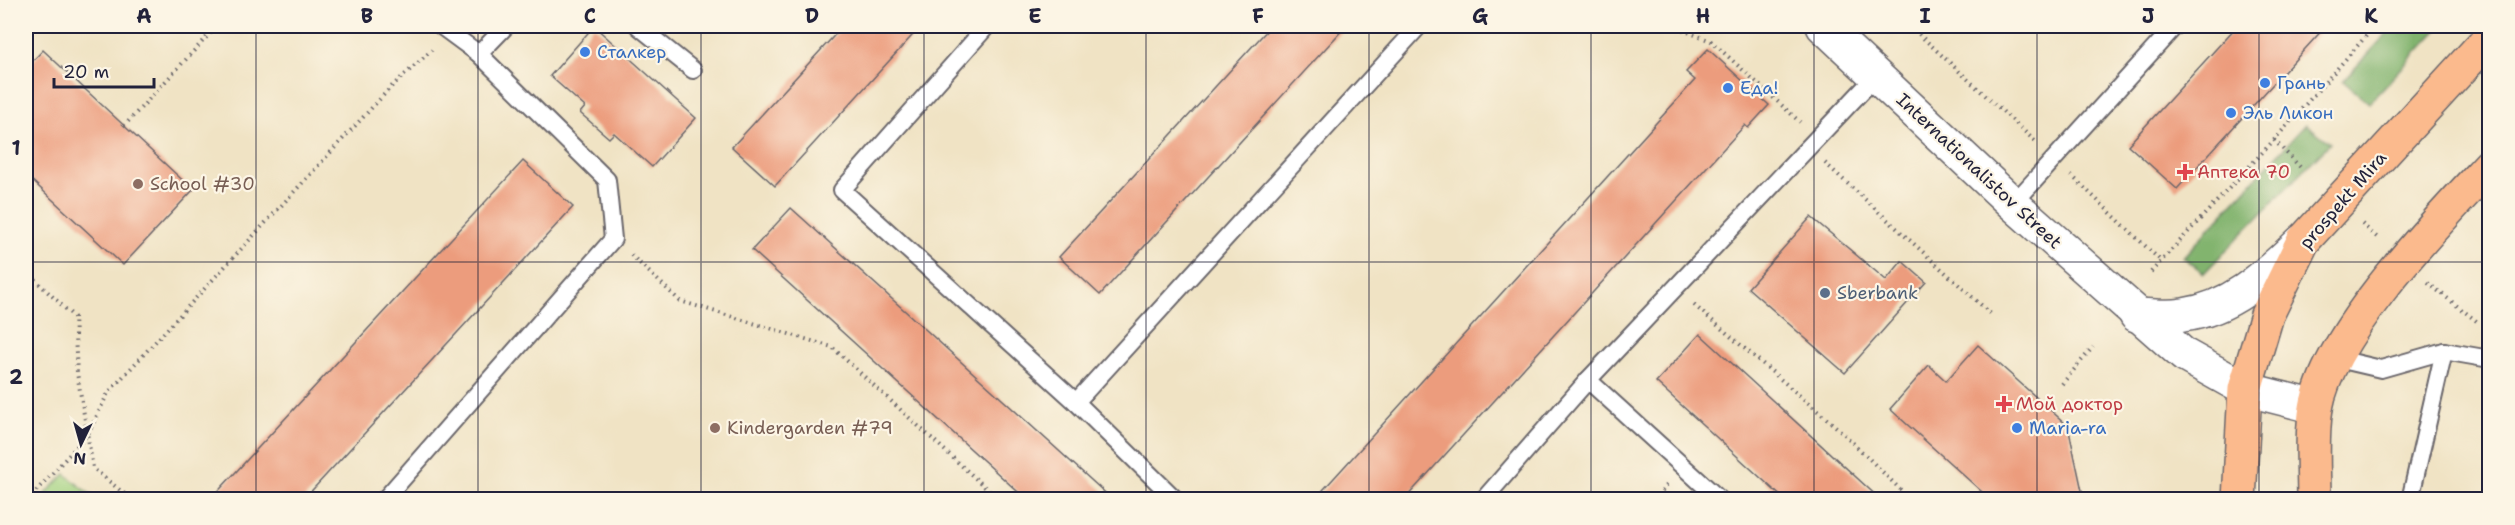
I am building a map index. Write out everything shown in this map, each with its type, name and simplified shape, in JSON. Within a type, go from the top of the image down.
[{"type":"main road","name":"prospekt Mira","points":[[2239,500],[2245,389],[2267,315],[2303,241],[2490,37]]},
{"type":"main road","points":[[2314,500],[2316,407],[2334,358],[2367,307],[2490,165]]},
{"type":"street","name":"Internationalistov Street","points":[[1823,26],[2013,204],[2184,355],[2245,389],[2316,407]]},
{"type":"street","points":[[2136,315],[2182,316],[2223,305],[2259,282],[2303,241]]},
{"type":"lane","points":[[479,54],[506,26]]},
{"type":"lane","points":[[638,26],[693,70]]},
{"type":"lane","points":[[987,26],[842,189],[1076,402],[1176,500]]},
{"type":"lane","points":[[1076,402],[1419,26]]},
{"type":"lane","points":[[2013,204],[2175,26]]},
{"type":"lane","points":[[384,500],[614,239],[607,180],[479,54],[446,29]]},
{"type":"lane","points":[[1483,500],[1588,380],[1876,76]]},
{"type":"lane","points":[[2334,358],[2381,369],[2444,351],[2490,359]]},
{"type":"lane","points":[[2444,351],[2490,366]]},
{"type":"lane","points":[[2410,500],[2444,351]]},
{"type":"lane","points":[[1588,380],[1720,500]]},
{"type":"path","points":[[124,126],[217,26]]},
{"type":"path","points":[[1678,26],[1711,41],[1800,122],[1809,148],[1991,314]]},
{"type":"path","points":[[2151,272],[2274,140],[2375,26]]},
{"type":"path","points":[[28,500],[88,434],[108,393],[446,29]]},
{"type":"path","points":[[1792,131],[1800,122]]},
{"type":"path","points":[[2274,140],[2302,169]]},
{"type":"path","points":[[2362,224],[2386,245]]},
{"type":"path","points":[[614,239],[680,301],[832,347],[999,500]]},
{"type":"path","points":[[26,271],[74,317],[77,373],[93,468],[132,500]]},
{"type":"path","points":[[2428,282],[2479,323]]},
{"type":"path","points":[[1675,289],[1841,431],[1911,500]]},
{"type":"path","points":[[2062,384],[2093,346]]},
{"type":"green space","points":[[2394,26],[2441,26],[2369,103],[2343,81]]},
{"type":"green space","points":[[2306,124],[2330,143],[2204,273],[2183,257]]},
{"type":"green space","points":[[65,474],[96,499],[41,499]]},
{"type":"building","points":[[594,26],[696,118],[652,167],[614,133],[609,138],[580,113],[585,107],[550,76]]},
{"type":"building","points":[[843,26],[921,26],[775,186],[732,147]]},
{"type":"building","points":[[1271,26],[1346,26],[1100,295],[1059,257]]},
{"type":"building","points":[[2237,26],[2326,26],[2177,189],[2128,145]]},
{"type":"building","points":[[1708,49],[1769,105],[1748,128],[1745,125],[1404,500],[1314,500],[1695,80],[1686,72]]},
{"type":"building","points":[[43,50],[193,190],[123,265],[26,175],[26,68]]},
{"type":"building","points":[[523,161],[573,207],[303,500],[210,500]]},
{"type":"building","points":[[791,208],[1113,500],[1027,500],[752,250]]},
{"type":"building","points":[[1811,217],[1886,280],[1902,261],[1926,282],[1845,373],[1748,288]]},
{"type":"building","points":[[1700,334],[1881,500],[1785,500],[1656,382]]},
{"type":"building","points":[[1978,345],[2068,426],[2084,500],[1991,500],[1890,409],[1929,365],[1946,381]]},
{"type":"place","name":"Сталкер","points":[[585,52]]},
{"type":"place","name":"Грань","points":[[2265,83]]},
{"type":"place","name":"Еда!","points":[[1728,88]]},
{"type":"place","name":"Эль Ликон","points":[[2231,113]]},
{"type":"place","name":"Аптека 70","points":[[2185,172]]},
{"type":"place","name":"School #30","points":[[138,184]]},
{"type":"place","name":"Sberbank","points":[[1825,293]]},
{"type":"place","name":"Мой доктор","points":[[2004,404]]},
{"type":"place","name":"Kindergarden #79","points":[[715,428]]},
{"type":"place","name":"Maria-ra","points":[[2017,428]]}]
